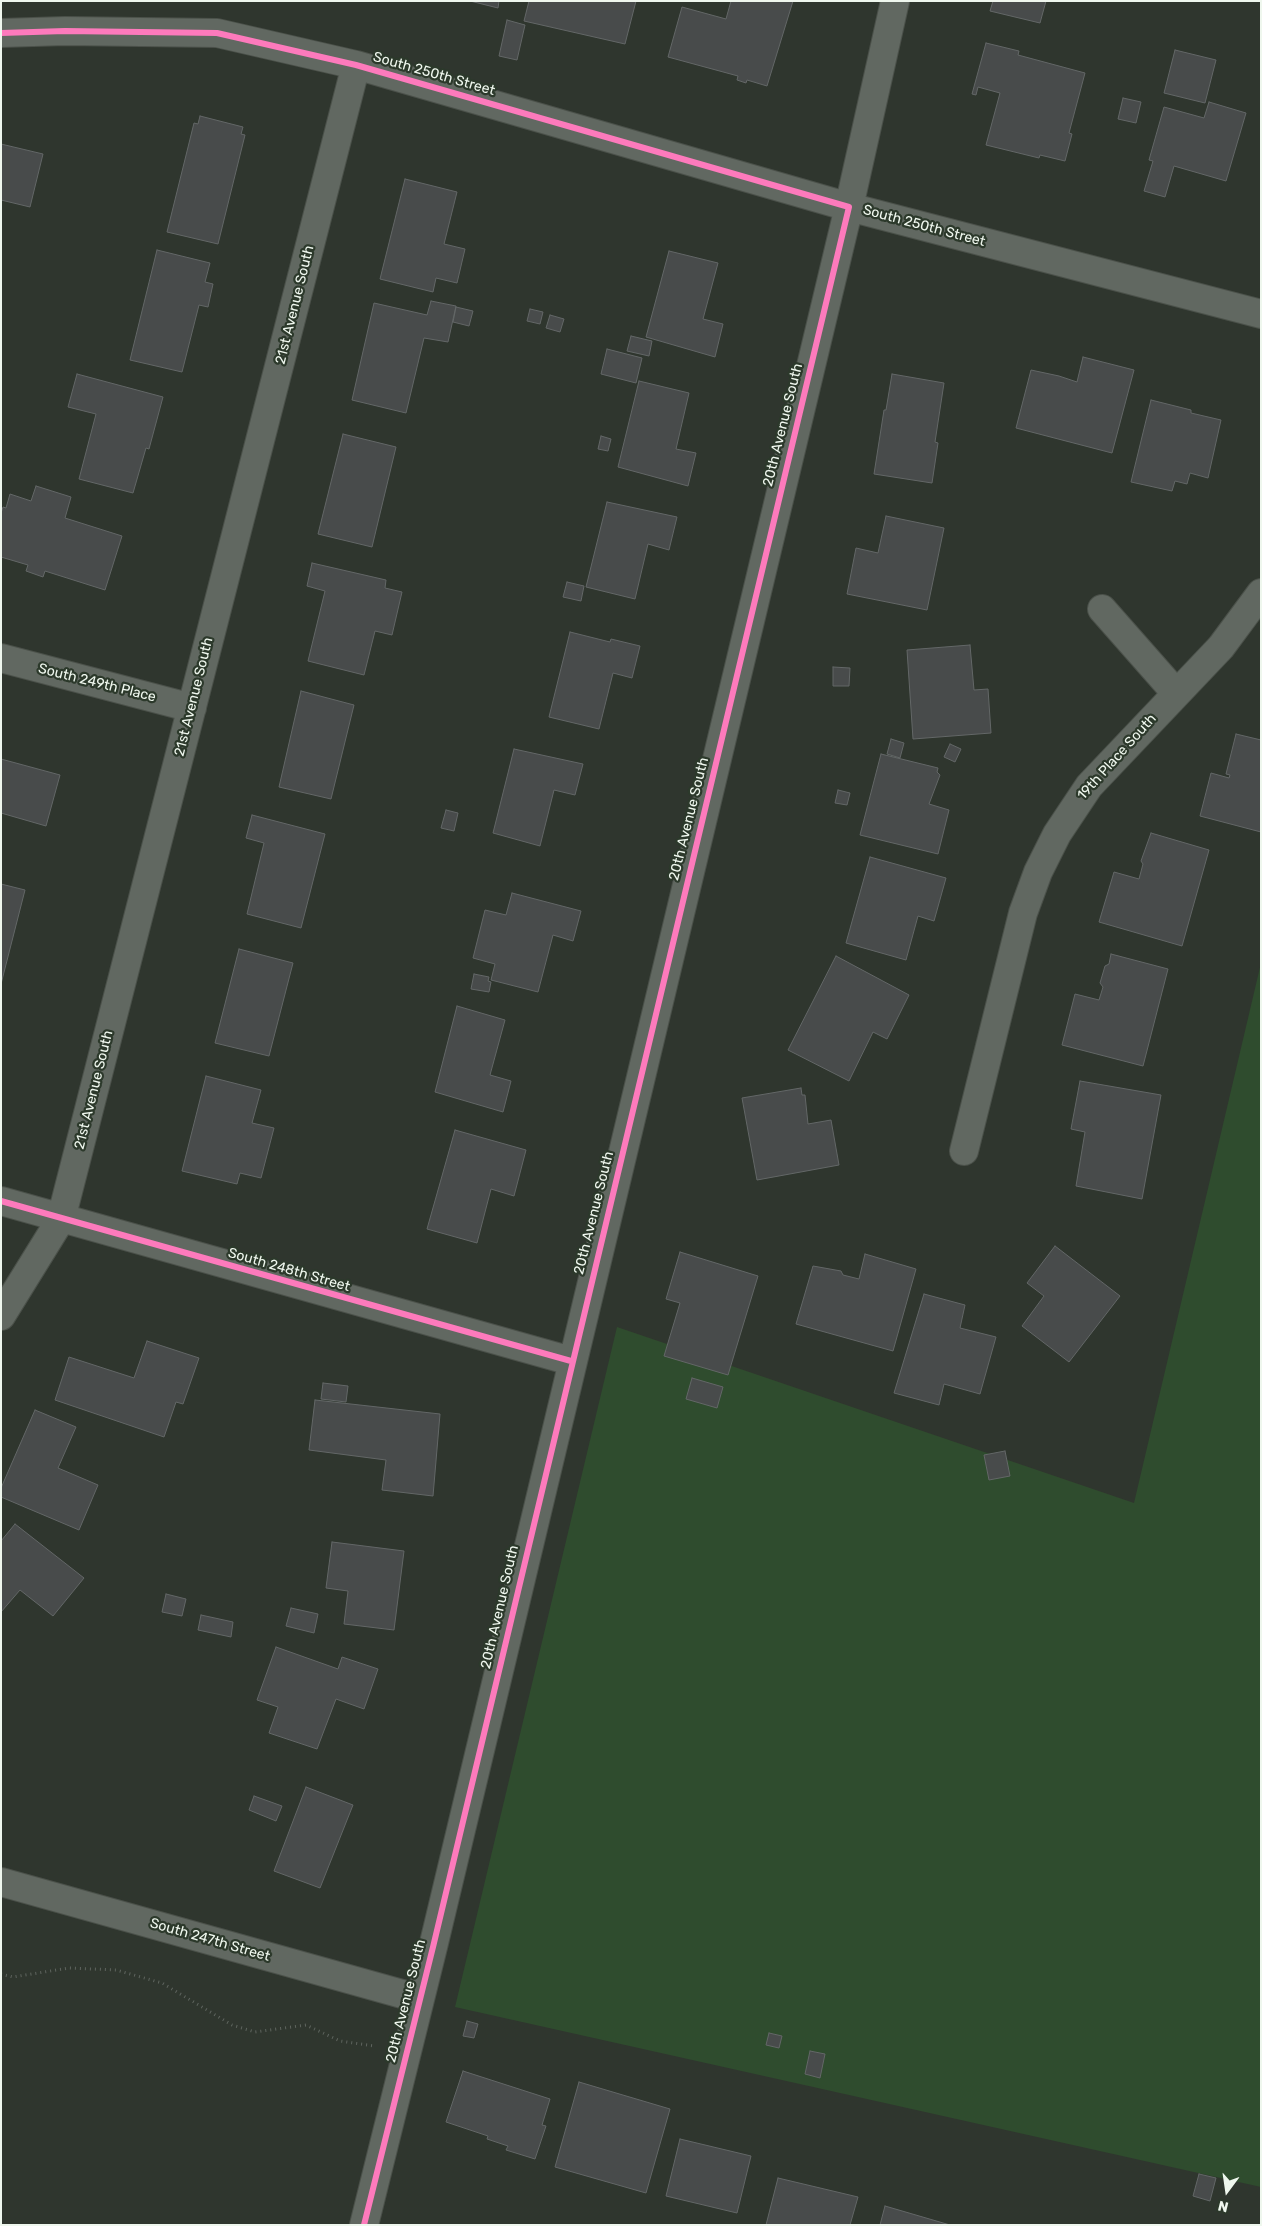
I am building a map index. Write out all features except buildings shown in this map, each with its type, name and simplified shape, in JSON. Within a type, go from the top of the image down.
[{"type":"street","name":"20th Avenue South","points":[[364,2225],[420,1999],[571,1361],[849,207],[895,1]]},
{"type":"street","name":"South 250th Street","points":[[1,33],[65,31],[217,33],[356,65],[849,207],[1261,314]]},
{"type":"street","name":"21st Avenue South","points":[[1,1316],[62,1219],[356,65]]},
{"type":"street","name":"19th Place South","points":[[964,1151],[1023,913],[1047,852],[1068,815],[1089,786],[1221,647],[1261,593]]},
{"type":"street","points":[[1102,609],[1176,693]]},
{"type":"street","name":"South 249th Place","points":[[1,658],[192,708]]},
{"type":"street","name":"South 248th Street","points":[[1,1201],[571,1361]]},
{"type":"street","name":"South 247th Street","points":[[1,1882],[420,1999]]},
{"type":"path","points":[[1,1974],[13,1977],[69,1968],[116,1970],[162,1983],[232,2025],[255,2032],[306,2025],[340,2041],[407,2050]]},
{"type":"green space","points":[[1261,963],[1261,2187],[455,2007],[617,1327],[1134,1503]]},
{"type":"cycle path","points":[[1,33],[65,31],[217,33],[356,65],[849,207],[433,1947],[364,2225]]},
{"type":"cycle path","points":[[1,1201],[571,1361]]}]
